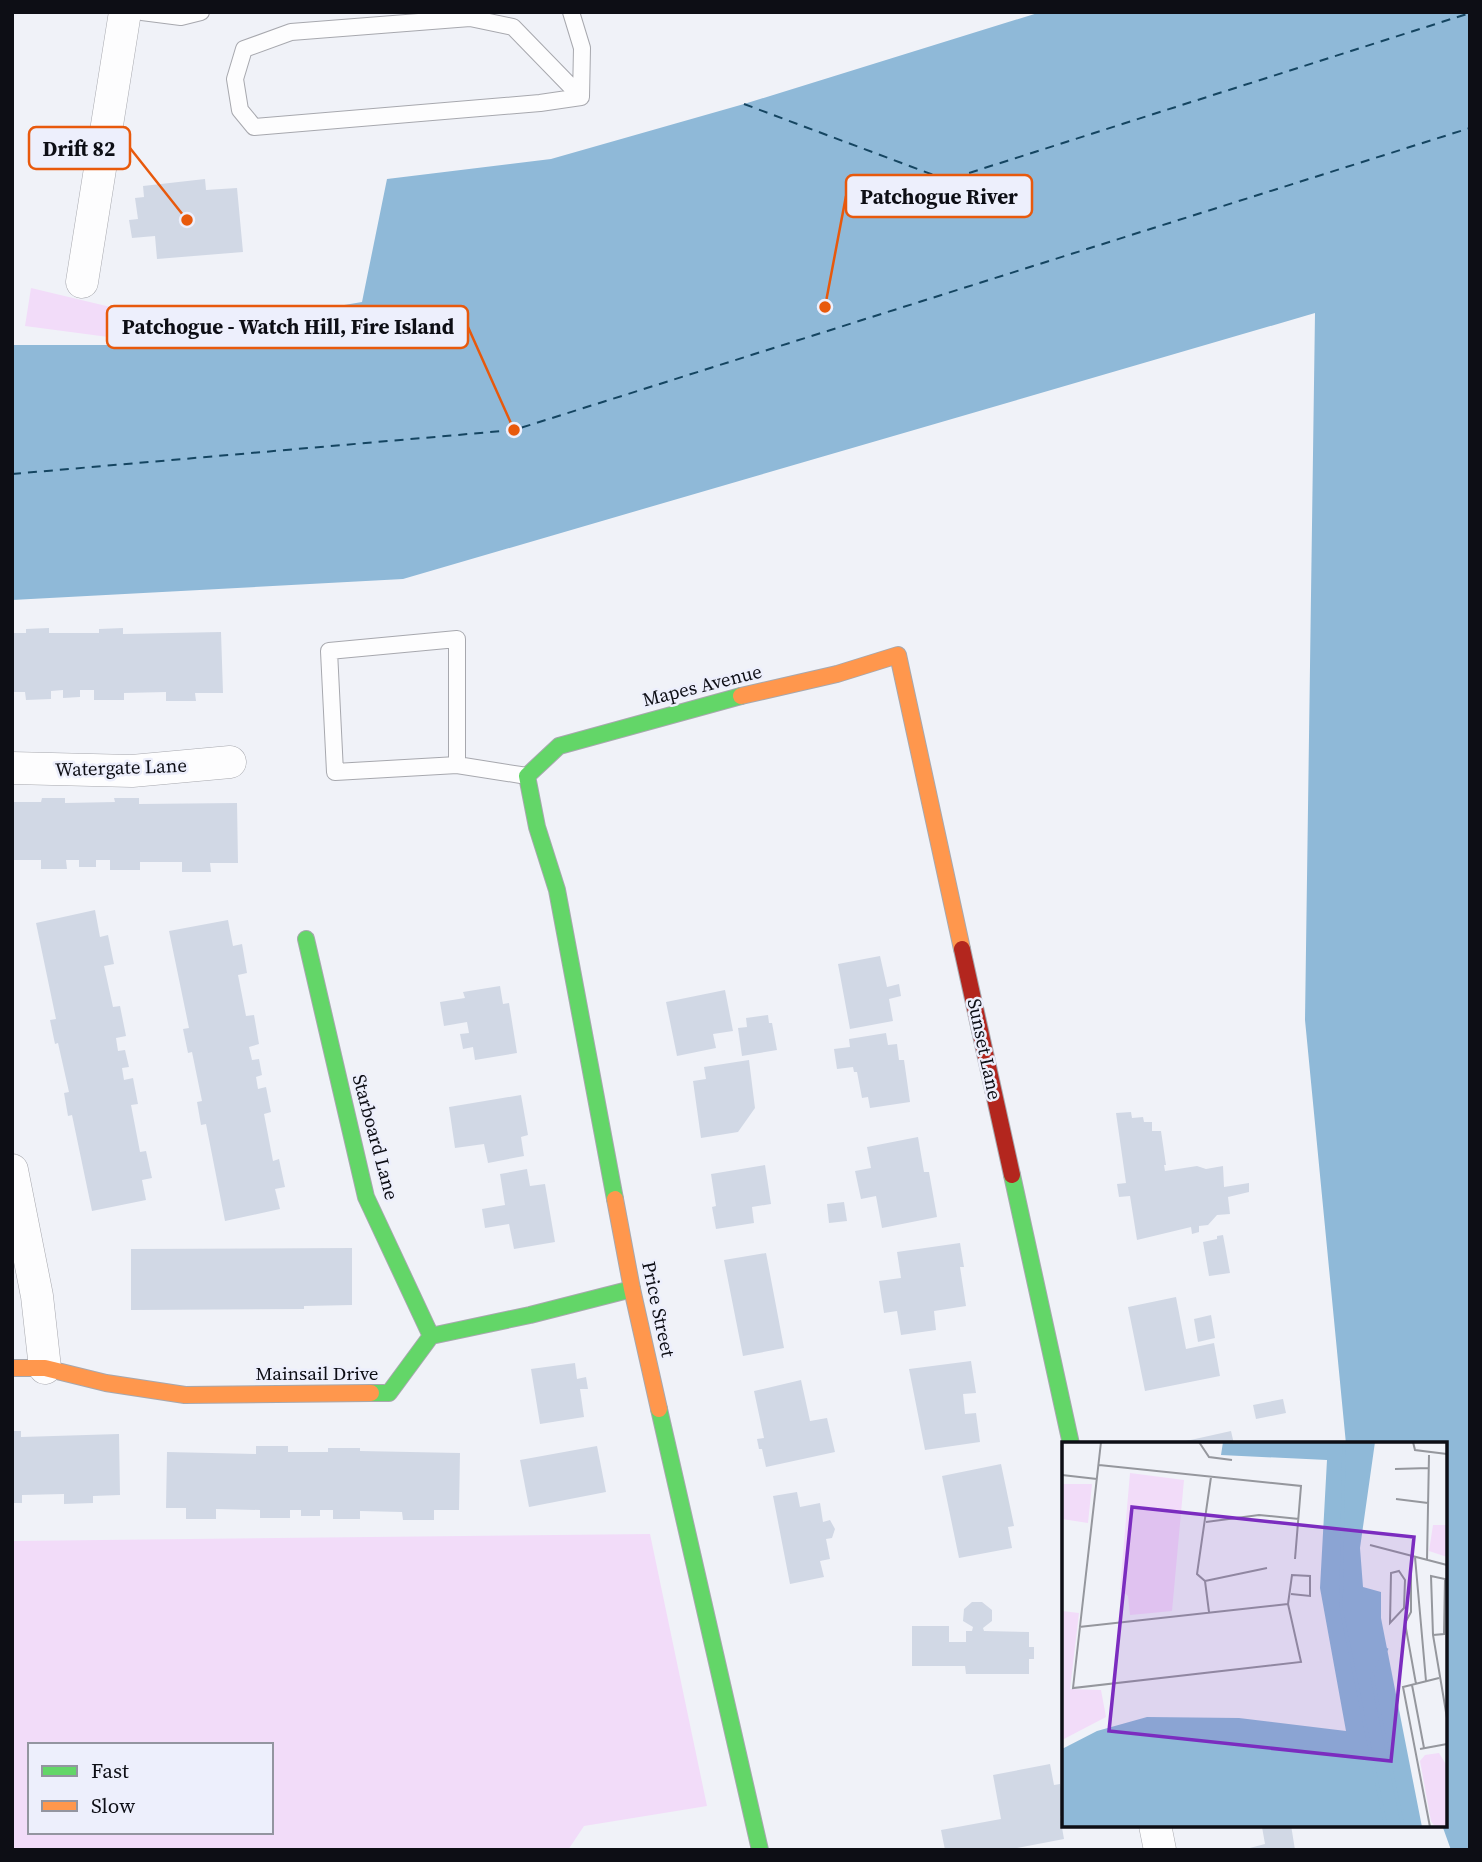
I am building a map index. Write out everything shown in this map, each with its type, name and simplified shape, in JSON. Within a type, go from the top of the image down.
[{"type":"street","points":[[82,282],[125,12]]},
{"type":"street","name":"Mapes Avenue","points":[[527,776],[559,746],[717,702],[837,674],[898,655]]},
{"type":"street","name":"Sunset Lane","points":[[898,655],[1071,1442]]},
{"type":"street","name":"Watergate Lane","points":[[12,768],[132,771],[230,762]]},
{"type":"street","name":"Price Street","points":[[527,776],[537,827],[557,890],[632,1289],[760,1850]]},
{"type":"street","name":"Starboard Lane","points":[[306,939],[366,1197],[431,1336]]},
{"type":"street","points":[[12,1170],[37,1296],[45,1368]]},
{"type":"street","points":[[431,1336],[632,1289]]},
{"type":"street","name":"Mainsail Drive","points":[[12,1368],[45,1368],[106,1383],[184,1395],[389,1393],[431,1336]]},
{"type":"street","points":[[1155,1827],[1160,1850]]},
{"type":"lane","points":[[142,12],[181,17],[201,12]]},
{"type":"lane","points":[[571,12],[582,48],[581,97]]},
{"type":"lane","points":[[470,18],[513,27],[581,97],[540,103],[254,127],[240,110],[235,79],[243,49],[291,32],[470,18]]},
{"type":"lane","points":[[457,765],[457,639],[329,651],[335,772],[457,765],[527,776]]},
{"type":"shaded area","points":[[31,288],[119,309],[116,338],[25,326]]},
{"type":"shaded area","points":[[650,1534],[707,1806],[584,1826],[568,1850],[12,1850],[12,1541]]},
{"type":"water","points":[[1041,12],[1470,12],[1470,1850],[1451,1850],[1443,1827],[1447,1827],[1447,1442],[1346,1442],[1305,1020],[1315,313],[403,579],[12,600],[12,345],[109,345],[362,302],[387,179],[551,159],[744,104]]},
{"type":"building","points":[[205,179],[206,190],[237,188],[243,252],[157,259],[155,236],[132,238],[129,220],[138,219],[135,198],[144,197],[143,186]]},
{"type":"building","points":[[49,628],[49,633],[99,633],[99,629],[123,628],[123,634],[221,632],[223,693],[195,693],[196,701],[166,701],[166,692],[124,693],[124,700],[94,700],[94,690],[80,690],[80,697],[63,698],[63,690],[51,691],[51,699],[26,700],[25,692],[12,692],[12,633]]},
{"type":"building","points":[[42,798],[65,798],[65,803],[115,802],[114,798],[139,798],[139,804],[237,803],[238,863],[210,863],[211,872],[182,872],[182,862],[140,862],[140,870],[110,870],[110,860],[96,860],[96,867],[79,867],[79,860],[66,860],[67,869],[41,869],[41,860],[13,860],[13,802],[41,802]]},
{"type":"building","points":[[95,910],[100,937],[108,935],[114,964],[104,966],[113,1007],[120,1006],[126,1036],[116,1038],[118,1051],[125,1050],[129,1067],[122,1068],[124,1080],[133,1078],[138,1104],[131,1105],[140,1152],[146,1151],[152,1178],[142,1180],[146,1200],[92,1211],[72,1115],[68,1116],[64,1093],[69,1092],[50,1020],[56,1019],[36,923]]},
{"type":"building","points":[[228,920],[233,946],[242,944],[247,973],[238,975],[246,1016],[254,1015],[259,1044],[249,1047],[252,1060],[259,1059],[262,1075],[256,1077],[258,1089],[266,1087],[271,1112],[264,1114],[273,1161],[279,1159],[285,1187],[275,1189],[280,1209],[225,1221],[206,1124],[201,1125],[197,1102],[202,1101],[192,1052],[188,1053],[183,1029],[189,1028],[169,931]]},
{"type":"building","points":[[880,956],[887,987],[899,984],[901,996],[889,999],[893,1021],[850,1029],[838,964]]},
{"type":"building","points":[[500,986],[503,1004],[509,1003],[517,1053],[475,1060],[473,1047],[463,1049],[460,1034],[469,1033],[467,1022],[444,1026],[440,1002],[465,998],[463,992]]},
{"type":"building","points":[[725,990],[733,1031],[713,1034],[716,1048],[677,1056],[666,1002]]},
{"type":"building","points":[[768,1015],[777,1050],[742,1056],[738,1028],[747,1027],[746,1018]]},
{"type":"building","points":[[886,1033],[888,1045],[897,1044],[899,1060],[904,1060],[910,1102],[870,1108],[868,1097],[862,1098],[857,1072],[854,1072],[853,1067],[837,1069],[834,1049],[850,1047],[849,1039]]},
{"type":"building","points":[[749,1060],[755,1108],[738,1132],[701,1138],[693,1081],[706,1079],[704,1067]]},
{"type":"building","points":[[521,1095],[528,1135],[521,1137],[524,1156],[488,1163],[484,1144],[455,1148],[449,1107]]},
{"type":"building","points":[[1131,1112],[1132,1118],[1143,1117],[1144,1122],[1152,1122],[1152,1131],[1161,1131],[1165,1171],[1197,1166],[1206,1169],[1223,1166],[1224,1187],[1249,1183],[1249,1192],[1228,1197],[1230,1214],[1217,1215],[1208,1225],[1199,1226],[1199,1232],[1192,1234],[1191,1227],[1137,1240],[1130,1196],[1119,1197],[1117,1184],[1126,1183],[1116,1113]]},
{"type":"building","points":[[918,1137],[924,1172],[929,1172],[937,1217],[882,1228],[876,1196],[861,1199],[855,1171],[871,1168],[867,1147]]},
{"type":"building","points":[[765,1165],[771,1204],[752,1207],[754,1223],[716,1229],[711,1174]]},
{"type":"building","points":[[527,1169],[530,1186],[545,1184],[555,1242],[514,1249],[509,1224],[485,1228],[482,1209],[505,1205],[500,1174]]},
{"type":"building","points":[[844,1202],[847,1221],[829,1223],[827,1204]]},
{"type":"building","points":[[1223,1235],[1230,1273],[1209,1276],[1203,1242]]},
{"type":"building","points":[[960,1243],[964,1267],[960,1267],[966,1306],[934,1311],[936,1330],[901,1335],[897,1311],[884,1313],[879,1281],[901,1278],[897,1252]]},
{"type":"building","points":[[352,1248],[352,1305],[304,1306],[304,1309],[131,1310],[131,1249]]},
{"type":"building","points":[[766,1253],[784,1348],[743,1356],[724,1260]]},
{"type":"building","points":[[1176,1297],[1186,1349],[1214,1343],[1220,1376],[1145,1391],[1128,1307]]},
{"type":"building","points":[[1211,1315],[1215,1338],[1198,1342],[1194,1319]]},
{"type":"building","points":[[971,1361],[976,1393],[963,1394],[965,1414],[976,1413],[980,1442],[925,1450],[909,1369]]},
{"type":"building","points":[[575,1363],[577,1379],[586,1377],[588,1389],[580,1389],[584,1417],[540,1424],[531,1369]]},
{"type":"building","points":[[801,1380],[810,1421],[827,1418],[835,1452],[766,1467],[757,1439],[764,1438],[754,1391]]},
{"type":"building","points":[[1283,1399],[1286,1413],[1256,1419],[1253,1405]]},
{"type":"building","points":[[12,1431],[21,1431],[21,1437],[119,1434],[120,1495],[93,1496],[93,1503],[64,1504],[64,1494],[22,1495],[22,1503],[12,1503]]},
{"type":"building","points":[[1231,1431],[1234,1442],[1186,1442]]},
{"type":"building","points":[[256,1446],[288,1446],[288,1452],[328,1452],[328,1448],[360,1448],[360,1451],[460,1453],[459,1510],[434,1510],[434,1520],[403,1520],[402,1512],[360,1511],[360,1519],[333,1519],[333,1510],[320,1510],[320,1516],[301,1516],[301,1510],[290,1510],[290,1518],[260,1518],[260,1510],[216,1509],[216,1519],[186,1519],[186,1508],[166,1508],[167,1452],[256,1454]]},
{"type":"building","points":[[597,1446],[606,1492],[529,1507],[520,1460]]},
{"type":"building","points":[[1001,1464],[1014,1526],[1008,1527],[1012,1548],[959,1558],[942,1476]]},
{"type":"building","points":[[797,1492],[800,1507],[820,1503],[823,1522],[830,1520],[835,1529],[832,1538],[826,1539],[830,1559],[820,1561],[824,1577],[790,1584],[773,1496]]},
{"type":"building","points":[[972,1602],[982,1602],[992,1610],[992,1621],[983,1628],[984,1631],[1029,1632],[1029,1647],[1034,1647],[1034,1659],[1029,1659],[1029,1674],[966,1674],[965,1666],[912,1666],[912,1626],[949,1626],[949,1642],[966,1642],[966,1631],[972,1631],[973,1627],[963,1621],[964,1609]]},
{"type":"building","points":[[1050,1764],[1054,1785],[1060,1784],[1062,1794],[1060,1816],[1064,1839],[1017,1850],[945,1850],[941,1830],[1001,1819],[993,1775]]},
{"type":"building","points":[[1262,1827],[1291,1827],[1295,1850],[1242,1850],[1265,1844]]},
{"type":"ferry route","points":[[744,104],[947,180],[1470,13]]},
{"type":"ferry route","points":[[12,474],[514,430],[1470,128]]},
{"type":"traffic: fast","points":[[615,1199],[557,890],[537,827],[527,776],[559,746],[741,696]]},
{"type":"traffic: fast","points":[[306,939],[366,1197],[431,1336]]},
{"type":"traffic: fast","points":[[1012,1175],[1071,1442]]},
{"type":"traffic: fast","points":[[371,1393],[389,1393],[431,1336],[632,1289]]},
{"type":"traffic: fast","points":[[659,1409],[760,1850]]},
{"type":"traffic: slow","points":[[741,696],[837,674],[898,655],[962,949]]},
{"type":"traffic: slow","points":[[615,1199],[659,1409]]},
{"type":"traffic: slow","points":[[12,1368],[45,1368],[106,1383],[185,1395],[371,1393]]},
{"type":"traffic: jam","points":[[962,949],[1012,1175]]},
{"type":"place","name":"Drift 82","points":[[187,220]]},
{"type":"place","name":"Patchogue River","points":[[825,307]]},
{"type":"place","name":"Patchogue - Watch Hill, Fire Island","points":[[514,430]]}]
